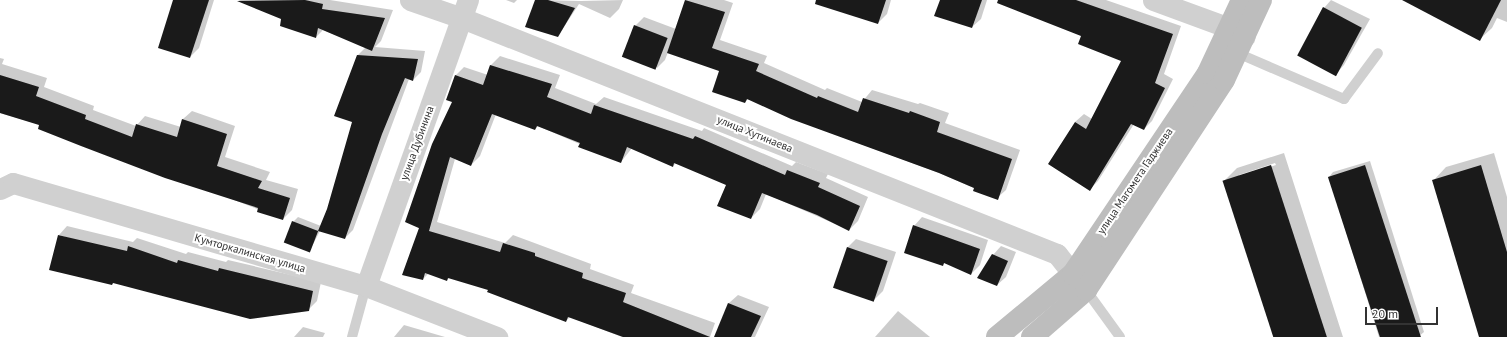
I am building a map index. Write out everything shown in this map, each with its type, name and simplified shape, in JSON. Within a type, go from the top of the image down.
[{"type":"main road","name":"улица Магомета Гаджиева","points":[[1234,41],[1242,0]]},
{"type":"main road","name":"улица Магомета Гаджиева","points":[[1032,337],[1080,282],[1208,73],[1234,41],[1261,0]]},
{"type":"main road","name":"улица Магомета Гаджиева","points":[[997,337],[1080,282]]},
{"type":"street","name":"улица Хутинаева","points":[[410,0],[465,9],[1057,254],[1080,282]]},
{"type":"street","points":[[1153,0],[1234,41]]},
{"type":"street","name":"улица Дубинина","points":[[366,286],[465,9]]},
{"type":"street","name":"Кумторкалинская улица","points":[[0,189],[13,184],[366,286],[497,337]]},
{"type":"lane","points":[[1234,41],[1344,99],[1378,53]]},
{"type":"lane","points":[[1080,282],[1120,337]]},
{"type":"lane","points":[[352,337],[366,286]]},
{"type":"building","points":[[173,0],[209,0],[190,58],[158,48]]},
{"type":"building","points":[[305,0],[323,4],[322,9],[385,18],[372,51],[318,28],[316,38],[280,26],[281,19],[237,1]]},
{"type":"building","points":[[535,0],[548,0],[575,8],[558,37],[525,27]]},
{"type":"building","points":[[685,0],[725,12],[712,48],[759,64],[756,71],[817,98],[818,96],[858,112],[863,98],[909,113],[910,111],[940,122],[937,132],[1012,159],[998,200],[973,191],[974,188],[939,173],[791,119],[747,99],[745,103],[712,92],[719,71],[667,53]]},
{"type":"building","points":[[816,0],[886,0],[878,24],[815,4]]},
{"type":"building","points":[[940,0],[982,0],[972,28],[934,16]]},
{"type":"building","points":[[998,0],[1076,0],[1173,34],[1155,83],[1165,88],[1144,130],[1131,124],[1090,191],[1048,164],[1075,122],[1086,129],[1121,61],[1078,44],[1081,36],[997,3]]},
{"type":"building","points":[[1402,0],[1501,0],[1480,41]]},
{"type":"building","points":[[1323,7],[1362,28],[1336,76],[1297,56]]},
{"type":"building","points":[[634,25],[668,38],[655,70],[622,57]]},
{"type":"building","points":[[357,55],[418,59],[413,81],[405,78],[382,134],[345,239],[318,231],[327,209],[352,122],[334,116]]},
{"type":"building","points":[[490,65],[552,84],[547,97],[591,114],[594,105],[693,139],[695,136],[785,175],[787,170],[820,183],[818,187],[860,206],[849,231],[817,215],[762,193],[751,219],[717,206],[726,185],[674,163],[673,167],[627,147],[621,163],[578,147],[580,143],[537,126],[535,130],[492,114],[471,166],[450,157],[429,231],[500,252],[503,243],[535,253],[535,256],[583,273],[582,278],[626,293],[623,302],[710,337],[623,337],[568,317],[566,322],[487,292],[488,290],[448,278],[447,281],[425,273],[423,280],[402,275],[419,228],[405,222],[432,144],[452,102],[446,100],[455,75],[483,85]]},
{"type":"building","points":[[0,75],[39,87],[36,96],[86,115],[85,119],[132,137],[136,124],[177,137],[182,119],[227,134],[217,166],[262,181],[258,188],[290,198],[283,220],[257,212],[258,208],[165,178],[81,146],[38,129],[39,125],[0,113]]},
{"type":"building","points":[[1271,165],[1327,337],[1273,337],[1222,181]]},
{"type":"building","points":[[1365,165],[1421,337],[1380,337],[1328,177]]},
{"type":"building","points":[[1481,165],[1507,252],[1507,337],[1479,337],[1432,180]]},
{"type":"building","points":[[292,221],[318,231],[310,253],[284,242]]},
{"type":"building","points":[[913,225],[980,249],[971,275],[944,263],[943,266],[904,253]]},
{"type":"building","points":[[58,235],[127,251],[128,246],[177,263],[178,260],[218,271],[219,268],[313,291],[309,311],[250,319],[113,283],[112,285],[49,270]]},
{"type":"building","points":[[847,247],[888,261],[874,302],[833,288]]},
{"type":"building","points":[[992,254],[1008,261],[997,286],[977,278]]},
{"type":"building","points":[[728,303],[761,316],[751,337],[714,337]]}]
